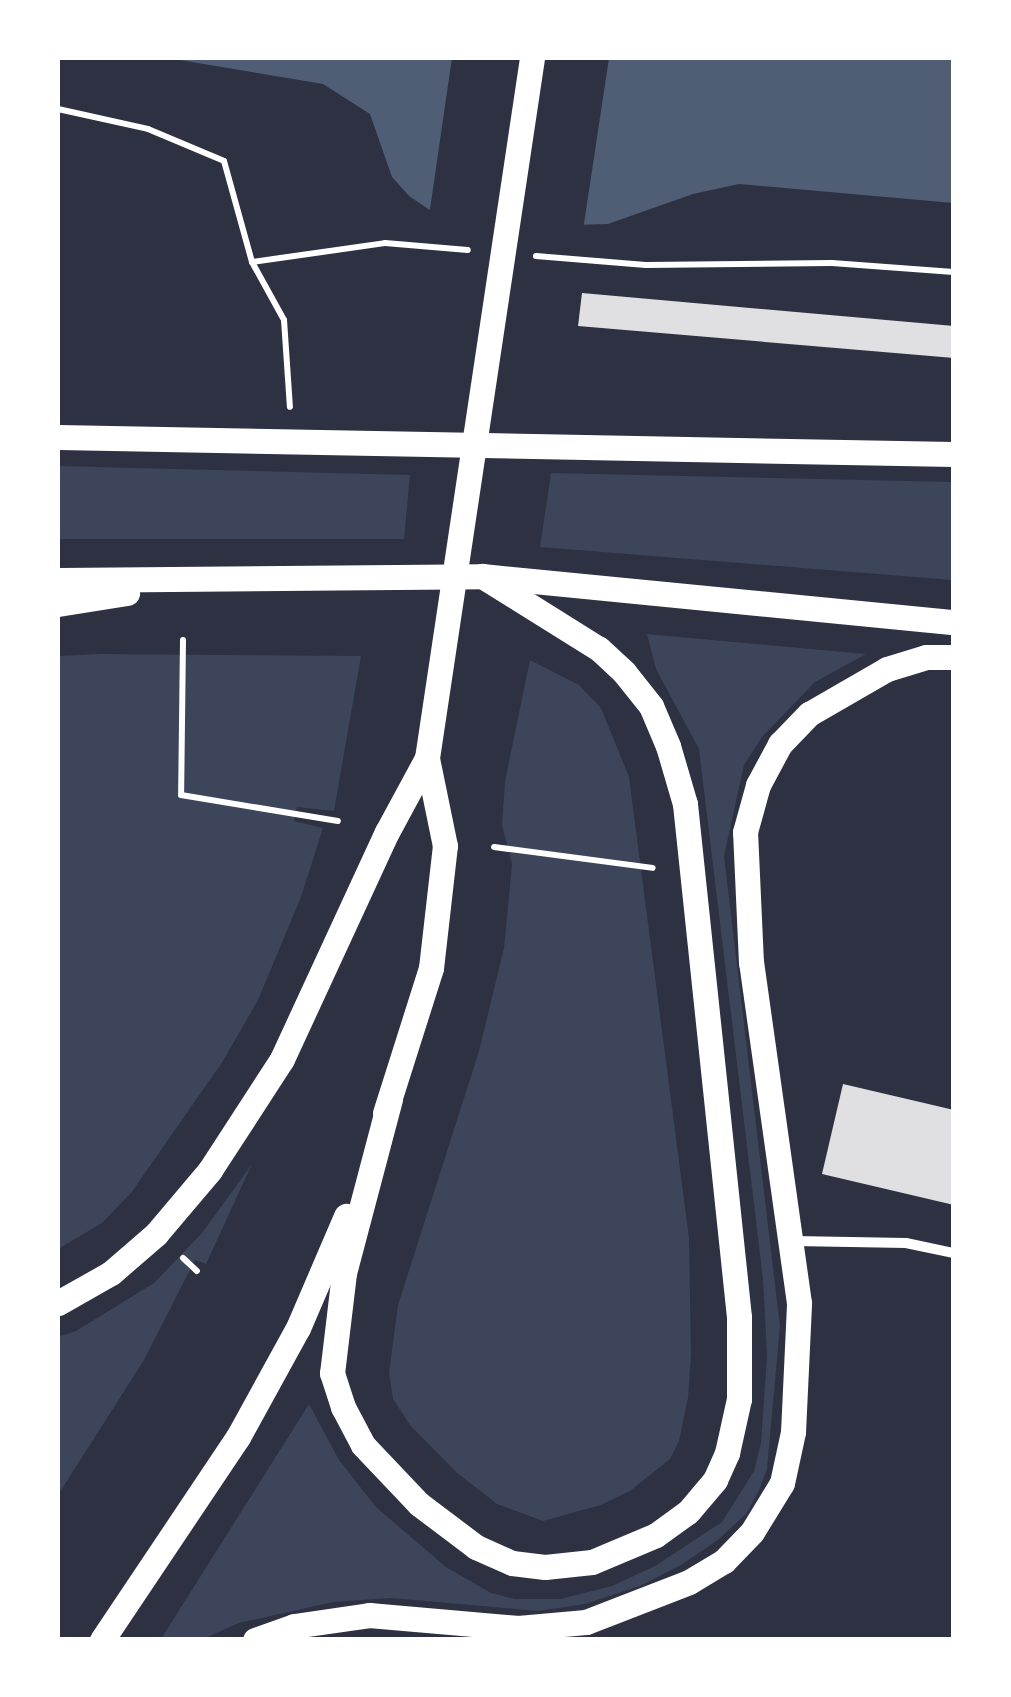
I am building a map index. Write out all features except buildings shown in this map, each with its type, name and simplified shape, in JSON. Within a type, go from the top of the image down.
[{"type":"main road","points":[[58,1303],[111,1273],[156,1234],[210,1170],[282,1059],[387,832],[427,758],[532,58]]},
{"type":"main road","points":[[58,436],[954,454]]},
{"type":"main road","points":[[427,758],[445,846],[432,968],[390,1099],[344,1273],[332,1373],[343,1407],[364,1445],[431,1514],[476,1547],[512,1563],[545,1567],[592,1562],[656,1535],[688,1512],[715,1480],[727,1453],[739,1398],[738,1317],[685,804],[668,746],[650,706],[624,672],[600,649],[482,576]]},
{"type":"main road","points":[[58,580],[482,576],[954,622]]},
{"type":"main road","points":[[58,604],[200,581]]},
{"type":"main road","points":[[255,1640],[294,1626],[369,1615],[518,1628],[586,1622],[633,1607],[724,1561],[769,1508],[782,1482],[793,1432],[800,1303],[751,963],[745,832],[754,796],[780,744],[821,706],[887,668],[926,657],[954,656]]},
{"type":"main road","points":[[102,1640],[238,1438],[298,1328],[390,1099]]},
{"type":"street","points":[[793,1241],[906,1243],[954,1253]]},
{"type":"path","points":[[58,109],[148,129],[224,161],[252,262],[284,320],[292,443]]},
{"type":"path","points":[[252,262],[385,243],[478,251]]},
{"type":"path","points":[[534,256],[646,265],[832,263],[954,272]]},
{"type":"path","points":[[183,640],[181,795],[338,822]]},
{"type":"path","points":[[494,847],[654,868]]},
{"type":"shaded area","points":[[168,58],[953,58],[953,203],[739,184],[693,194],[608,224],[468,228],[437,215],[409,196],[392,177],[370,114],[323,84]]},
{"type":"shaded area","points":[[58,466],[410,475],[404,539],[58,539]]},
{"type":"shaded area","points":[[551,473],[953,482],[952,580],[540,547]]},
{"type":"shaded area","points":[[647,634],[866,654],[815,682],[762,737],[744,765],[724,856],[780,1326],[767,1469],[759,1490],[747,1513],[718,1540],[681,1565],[640,1586],[585,1604],[538,1611],[392,1598],[333,1602],[239,1623],[203,1639],[161,1639],[309,1404],[339,1460],[376,1507],[446,1567],[491,1593],[515,1599],[560,1599],[612,1586],[655,1566],[722,1522],[754,1471],[761,1443],[767,1356],[763,1279],[699,749],[656,669]]},
{"type":"shaded area","points":[[58,656],[361,656],[334,811],[297,807],[294,821],[323,828],[301,897],[258,1000],[223,1061],[131,1193],[102,1223],[58,1249]]},
{"type":"shaded area","points":[[530,660],[579,685],[601,708],[629,777],[689,1238],[691,1354],[688,1398],[679,1441],[670,1459],[630,1491],[601,1505],[543,1521],[497,1504],[456,1472],[410,1425],[393,1399],[389,1373],[398,1305],[479,1051],[504,948],[512,864],[502,825],[505,781]]},
{"type":"shaded area","points":[[252,1164],[206,1264],[195,1260],[144,1360],[58,1495],[58,1337],[76,1331],[154,1283],[202,1233]]},
{"type":"pier","points":[[452,58],[609,58],[583,230],[467,233],[429,216]]}]
